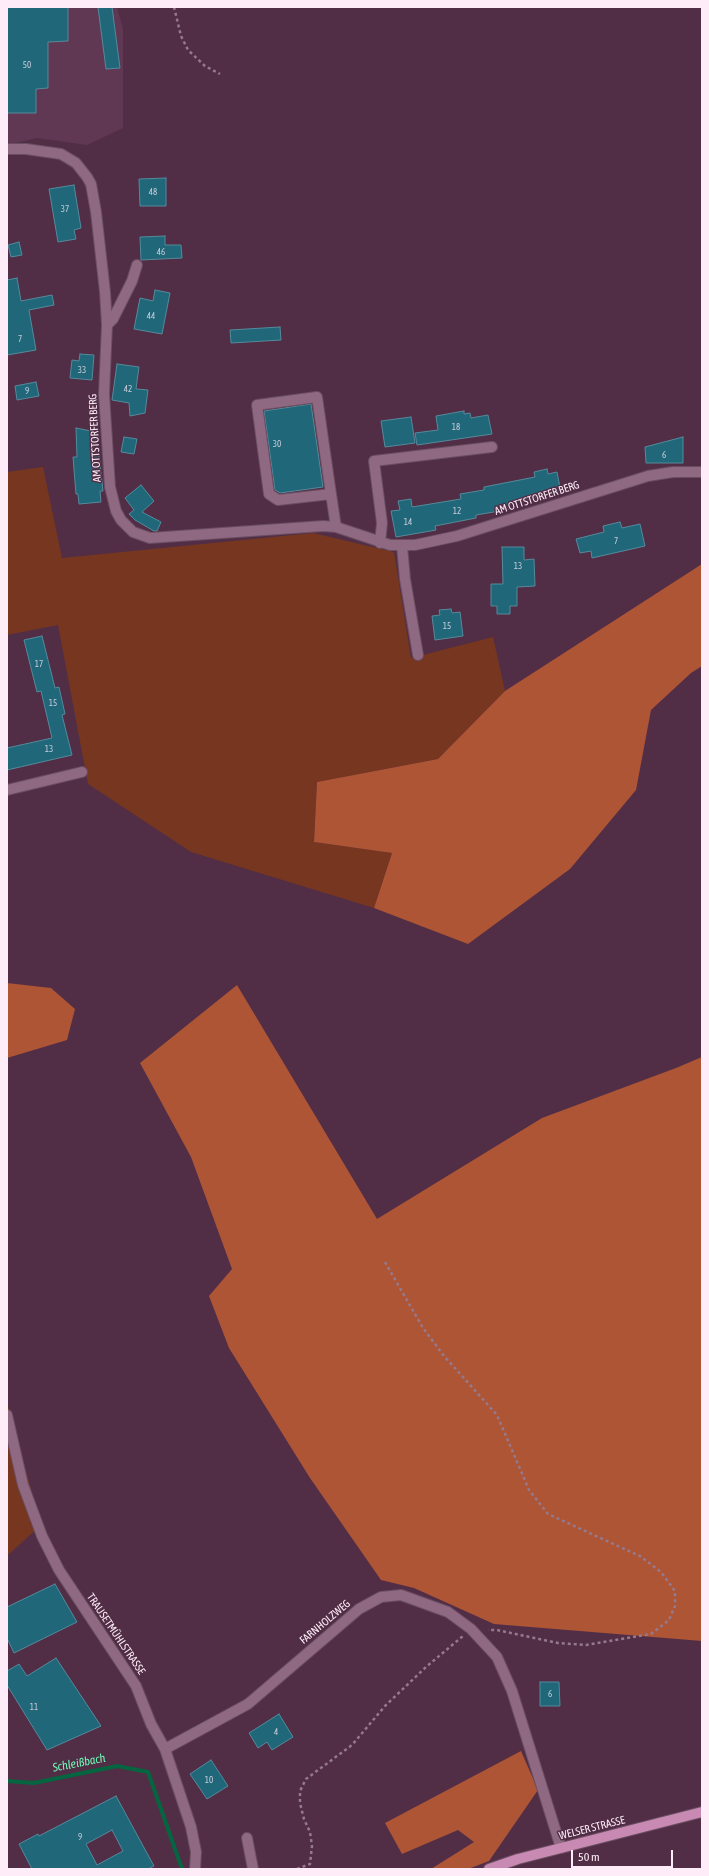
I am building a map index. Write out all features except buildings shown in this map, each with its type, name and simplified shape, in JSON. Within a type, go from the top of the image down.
[{"type":"main road","name":"WELSER STRASSE","points":[[489,1869],[518,1859],[702,1812]]},
{"type":"street","name":"AM OTTSTORFER BERG","points":[[7,149],[26,149],[61,154],[76,163],[87,177],[93,193],[104,276],[107,325],[104,394],[110,487],[116,511],[126,526],[133,532],[150,538],[305,526],[336,527],[380,543],[402,546],[457,536],[648,476],[673,472],[702,472]]},
{"type":"street","points":[[107,325],[113,319],[136,273],[137,265]]},
{"type":"street","points":[[331,494],[278,500],[269,494],[256,406],[317,397],[336,527]]},
{"type":"street","points":[[380,543],[382,523],[374,461],[492,447]]},
{"type":"street","points":[[402,546],[405,579],[418,655]]},
{"type":"street","points":[[7,790],[82,772]]},
{"type":"street","name":"TRAUSETMÜHLSTRASSE","points":[[7,1415],[23,1485],[42,1536],[59,1570],[136,1686],[151,1724],[165,1749],[192,1827],[196,1852],[194,1869]]},
{"type":"street","name":"FARNHOLZWEG","points":[[165,1749],[248,1704],[359,1609],[381,1597],[401,1595],[448,1612],[471,1629],[497,1657],[512,1691],[561,1848]]},
{"type":"street","points":[[247,1838],[253,1869]]},
{"type":"path","points":[[174,7],[181,36],[188,50],[201,63],[220,74]]},
{"type":"path","points":[[297,1869],[310,1864],[312,1846],[310,1832],[304,1819],[300,1803],[300,1791],[306,1779],[352,1744],[385,1706],[426,1666],[471,1629],[497,1630],[558,1643],[586,1644],[651,1634],[669,1620],[675,1606],[675,1592],[661,1572],[640,1556],[548,1514],[529,1490],[497,1415],[423,1328],[385,1262]]},
{"type":"shaded area","points":[[7,7],[117,7],[123,29],[123,128],[87,145],[37,138],[7,145]]},
{"type":"shaded area","points":[[43,467],[62,558],[313,533],[394,552],[411,658],[493,637],[505,691],[438,759],[317,782],[314,842],[392,853],[374,908],[191,852],[88,784],[58,625],[7,635],[7,472]]},
{"type":"shaded area","points":[[702,564],[702,666],[691,673],[651,710],[636,790],[570,869],[468,944],[374,908],[392,853],[314,842],[317,782],[438,759],[505,691]]},
{"type":"shaded area","points":[[7,983],[51,988],[75,1009],[67,1040],[7,1058]]},
{"type":"shaded area","points":[[237,985],[377,1219],[542,1118],[702,1057],[702,1641],[494,1624],[414,1588],[381,1580],[310,1478],[229,1348],[209,1296],[232,1269],[191,1157],[140,1063]]},
{"type":"shaded area","points":[[7,1402],[41,1525],[7,1556]]},
{"type":"shaded area","points":[[521,1751],[538,1790],[489,1861],[468,1869],[431,1869],[474,1842],[458,1830],[402,1854],[385,1823]]},
{"type":"waterway","name":"Schleißbach","points":[[7,1781],[34,1783],[117,1766],[148,1772],[182,1869]]}]
